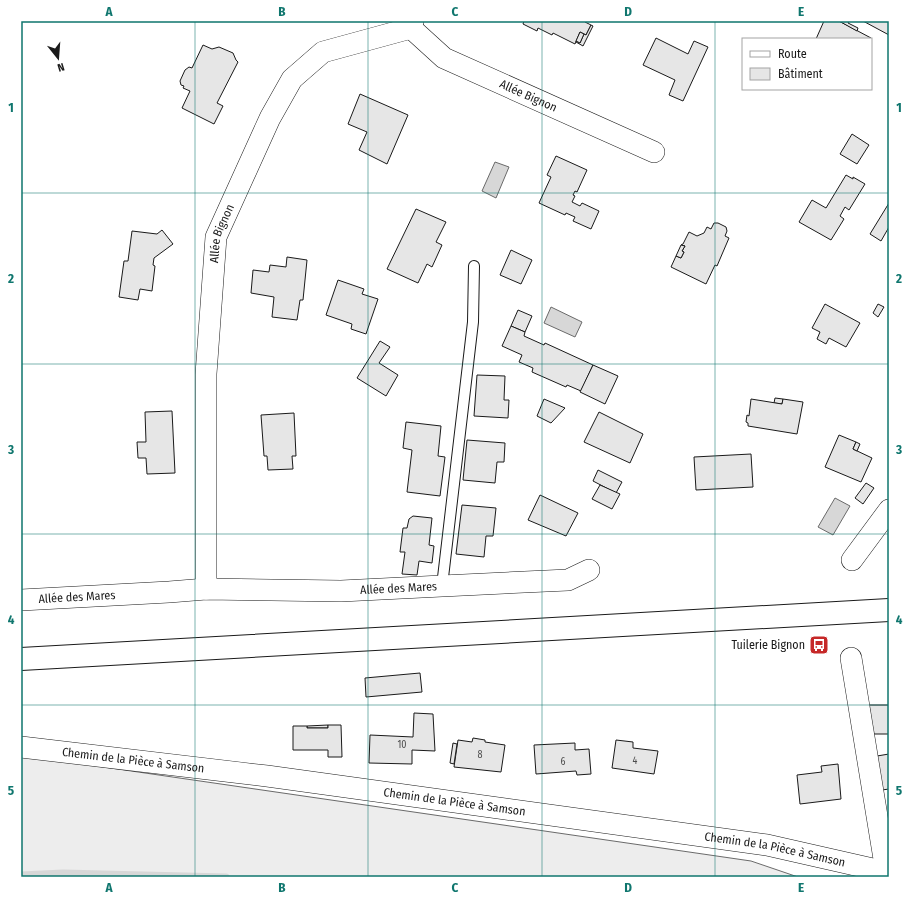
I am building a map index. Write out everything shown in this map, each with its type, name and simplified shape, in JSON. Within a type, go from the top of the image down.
[{"type":"main road","points":[[21,658],[50,658],[889,610]]},
{"type":"street","name":"Allée Bignon","points":[[206,589],[206,374],[216,237],[270,118],[292,79],[323,52],[412,24],[444,58],[654,152]]},
{"type":"street","points":[[852,560],[889,510]]},
{"type":"street","name":"Allée des Mares","points":[[21,600],[206,589],[341,590],[568,580],[589,570]]},
{"type":"street","points":[[851,658],[887,874]]},
{"type":"street","name":"Chemin de la Pièce à Samson","points":[[21,747],[267,776],[767,845],[887,874]]},
{"type":"lane","points":[[442,586],[473,322],[474,266]]},
{"type":"shaded area","points":[[495,162],[509,167],[496,198],[482,191]]},
{"type":"shaded area","points":[[551,307],[582,322],[575,337],[544,323]]},
{"type":"shaded area","points":[[835,498],[850,506],[833,535],[818,527]]},
{"type":"shaded area","points":[[21,755],[751,861],[798,877],[21,877]]},
{"type":"building","points":[[524,21],[586,21],[585,22],[591,25],[586,35],[580,32],[575,44],[553,33],[552,35],[538,28],[537,31],[523,24]]},
{"type":"building","points":[[824,21],[839,21],[871,38],[816,38]]},
{"type":"building","points":[[839,21],[849,21],[848,23],[858,28],[857,31]]},
{"type":"building","points":[[863,21],[889,21],[889,35]]},
{"type":"building","points":[[591,25],[593,26],[583,46],[576,42],[580,43],[584,34],[586,35]]},
{"type":"building","points":[[580,32],[584,34],[580,43],[576,41]]},
{"type":"building","points":[[656,38],[688,54],[694,41],[708,47],[683,101],[669,95],[675,80],[643,65]]},
{"type":"building","points":[[203,45],[212,49],[219,47],[233,53],[238,62],[217,103],[223,106],[214,124],[182,108],[190,91],[183,88],[184,86],[181,85],[180,81],[185,70],[189,67],[192,68]]},
{"type":"building","points":[[360,94],[408,115],[387,164],[359,150],[367,132],[348,124]]},
{"type":"building","points":[[852,134],[869,145],[857,164],[840,154]]},
{"type":"building","points":[[556,156],[587,170],[577,192],[575,191],[573,195],[575,196],[572,202],[580,206],[582,203],[599,211],[591,229],[573,221],[575,217],[566,213],[565,215],[539,203],[551,177],[547,175]]},
{"type":"building","points":[[846,175],[865,184],[849,210],[845,207],[840,216],[844,219],[831,240],[799,222],[812,200],[826,208]]},
{"type":"building","points":[[889,203],[889,227],[881,241],[870,234]]},
{"type":"building","points":[[416,209],[446,222],[436,242],[442,245],[432,267],[427,264],[418,283],[387,269]]},
{"type":"building","points":[[714,223],[718,223],[726,227],[727,231],[725,236],[729,238],[717,266],[715,265],[706,284],[671,267],[676,256],[681,258],[684,252],[682,251],[685,246],[681,245],[689,232],[697,236],[704,233],[707,227],[711,229]]},
{"type":"building","points":[[162,230],[173,244],[154,258],[153,265],[155,266],[152,291],[140,289],[138,300],[119,297],[124,261],[128,261],[132,231],[157,234]]},
{"type":"building","points":[[681,245],[685,246],[682,251],[684,252],[681,258],[676,256]]},
{"type":"building","points":[[511,250],[532,260],[521,284],[500,275]]},
{"type":"building","points":[[287,257],[307,260],[303,300],[300,300],[297,320],[272,317],[274,297],[251,293],[253,270],[269,272],[270,265],[286,267]]},
{"type":"building","points":[[338,280],[364,289],[362,294],[378,299],[366,334],[351,329],[352,324],[326,315]]},
{"type":"building","points":[[825,304],[860,323],[846,347],[829,338],[826,344],[817,339],[820,332],[812,328]]},
{"type":"building","points":[[878,304],[884,307],[878,317],[873,313]]},
{"type":"building","points":[[518,310],[532,316],[525,332],[511,326]]},
{"type":"building","points":[[511,326],[525,332],[524,336],[544,345],[545,343],[593,365],[581,391],[567,385],[566,387],[532,372],[533,368],[519,362],[522,355],[502,346]]},
{"type":"building","points":[[380,341],[390,347],[379,363],[398,375],[386,396],[357,378]]},
{"type":"building","points":[[593,365],[618,376],[605,404],[580,392]]},
{"type":"building","points":[[477,375],[505,376],[504,400],[509,400],[508,418],[474,416]]},
{"type":"building","points":[[775,398],[783,399],[782,404],[774,403]]},
{"type":"building","points":[[544,399],[565,408],[551,423],[537,416]]},
{"type":"building","points":[[751,399],[782,404],[783,399],[803,402],[797,434],[748,426],[748,423],[746,422],[747,415],[749,416]]},
{"type":"building","points":[[172,411],[175,473],[147,474],[146,458],[138,458],[137,442],[146,442],[145,412]]},
{"type":"building","points":[[599,412],[643,434],[630,463],[584,442]]},
{"type":"building","points":[[294,413],[296,456],[292,456],[293,469],[268,470],[267,456],[264,456],[261,415]]},
{"type":"building","points":[[406,422],[441,426],[438,456],[445,457],[440,496],[407,492],[412,450],[403,448]]},
{"type":"building","points":[[839,435],[856,442],[853,449],[872,458],[861,482],[825,467]]},
{"type":"building","points":[[467,440],[505,443],[504,462],[497,462],[495,483],[463,480]]},
{"type":"building","points":[[856,442],[860,444],[857,451],[853,449]]},
{"type":"building","points":[[751,454],[753,487],[696,490],[694,457]]},
{"type":"building","points":[[598,470],[622,482],[616,493],[593,481]]},
{"type":"building","points":[[866,483],[874,488],[863,504],[855,498]]},
{"type":"building","points":[[600,485],[620,494],[612,509],[592,499]]},
{"type":"building","points":[[540,495],[578,513],[566,536],[528,520]]},
{"type":"building","points":[[462,505],[496,508],[493,536],[486,536],[484,557],[456,554]]},
{"type":"building","points":[[413,516],[432,518],[429,545],[434,546],[432,563],[419,561],[417,575],[402,574],[405,552],[400,552],[403,528],[407,528],[409,519]]},
{"type":"building","points":[[420,673],[422,692],[366,697],[365,678]]},
{"type":"building","points":[[869,705],[889,705],[889,734],[873,734]]},
{"type":"building","points":[[414,713],[433,714],[435,751],[412,750],[412,764],[369,763],[370,735],[413,737]]},
{"type":"building","points":[[328,725],[328,728],[307,728],[307,726]]},
{"type":"building","points":[[328,725],[341,725],[342,757],[328,757],[328,750],[293,750],[293,726],[328,728]]},
{"type":"building","points":[[473,738],[485,740],[485,742],[505,745],[501,772],[454,767],[458,740],[472,742]]},
{"type":"building","points":[[616,740],[633,742],[633,748],[658,751],[654,774],[612,768]]},
{"type":"building","points":[[453,743],[457,744],[454,764],[450,763]]},
{"type":"building","points":[[575,743],[575,750],[589,749],[591,774],[577,775],[576,771],[536,774],[534,745]]},
{"type":"building","points":[[889,754],[889,789],[882,790],[877,756]]},
{"type":"building","points":[[838,764],[841,799],[800,804],[797,775],[822,772],[821,766]]},
{"type":"waterway","points":[[21,875],[63,873],[226,877]]},
{"type":"place","name":"Tuilerie Bignon","points":[[819,645]]}]
